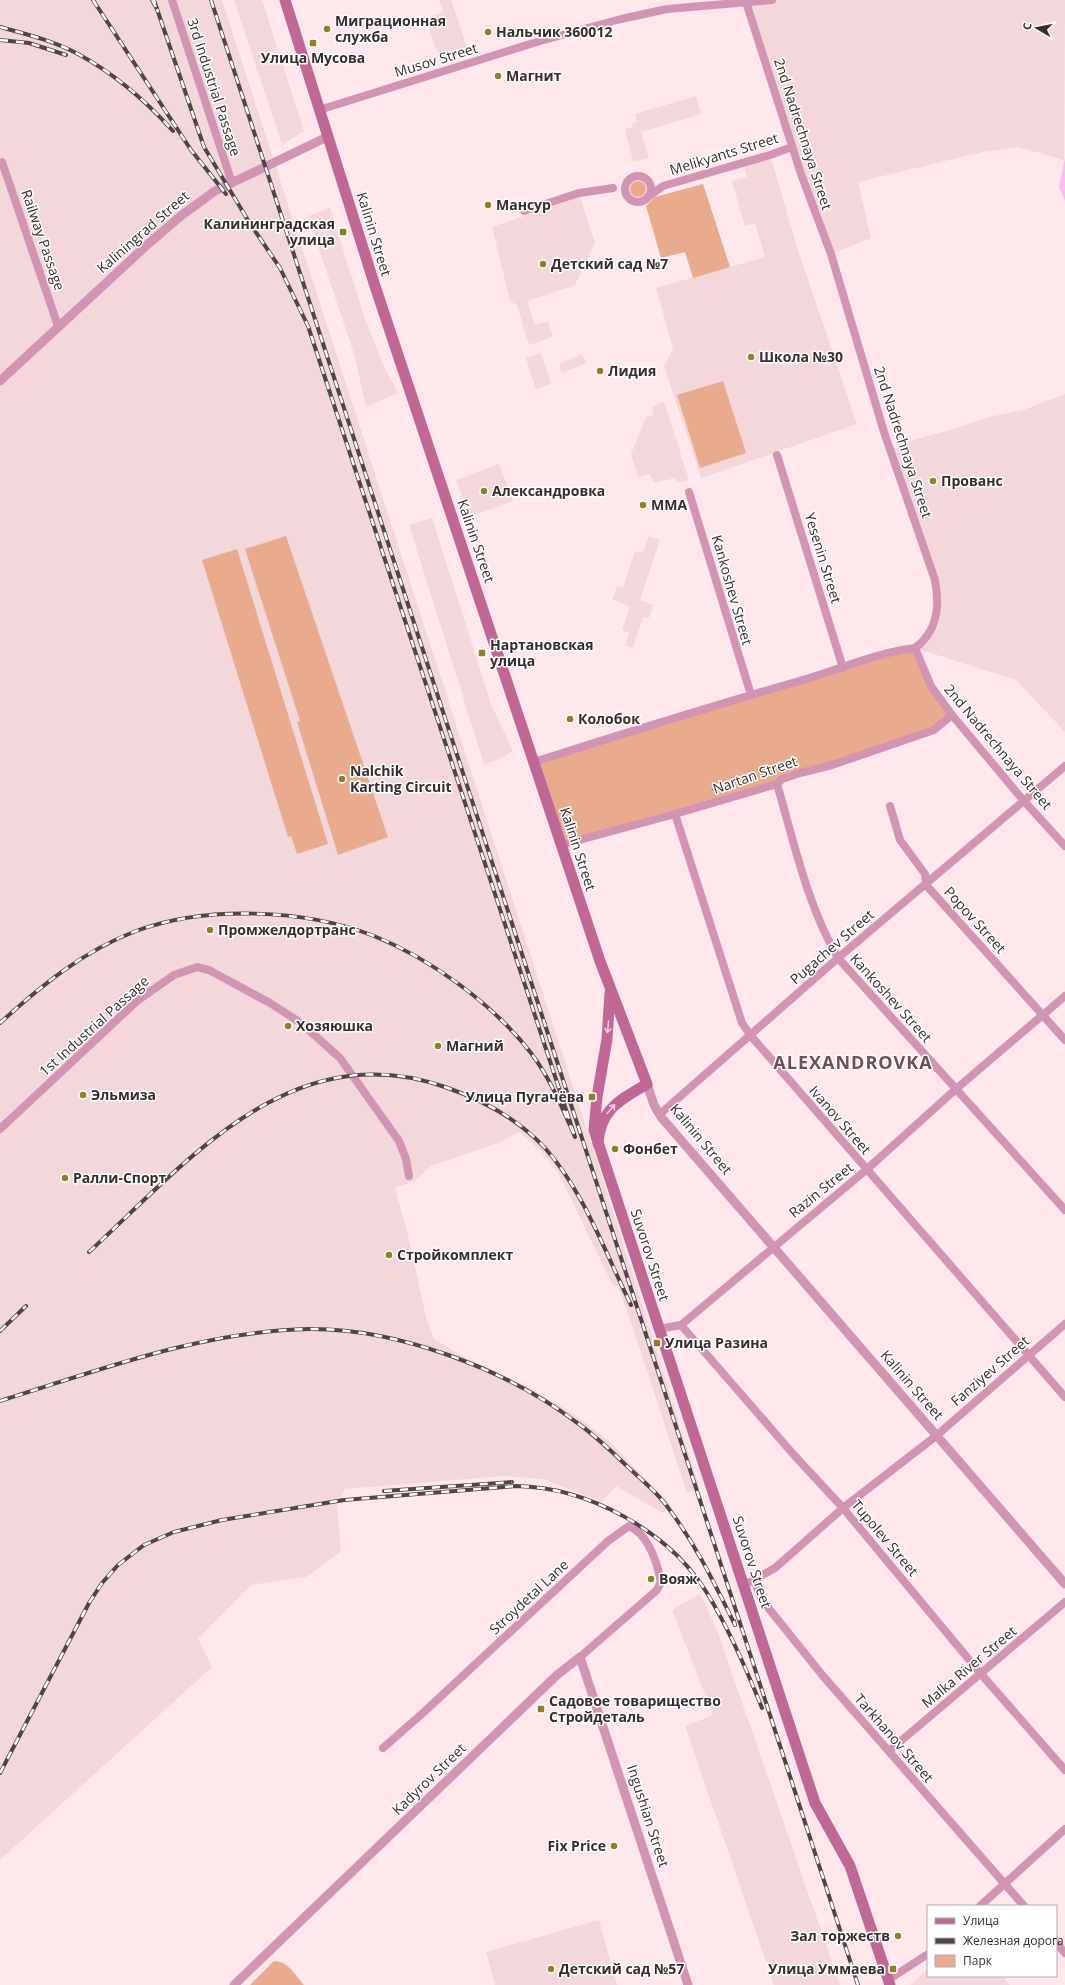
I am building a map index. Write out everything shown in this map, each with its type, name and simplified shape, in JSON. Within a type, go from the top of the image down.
[{"type":"main road","name":"Kalinin Street","points":[[285,0],[376,289],[561,845],[600,961],[647,1084]]},
{"type":"main road","name":"Suvorov Street","points":[[611,988],[607,1039],[594,1123],[598,1144],[815,1803],[850,1866],[889,1982]]},
{"type":"main road","points":[[598,1144],[599,1131],[609,1111],[617,1102],[647,1084]]},
{"type":"street","name":"3rd Industrial Passage","points":[[172,0],[232,183]]},
{"type":"street","name":"Musov Street","points":[[319,110],[540,41],[621,19],[667,9],[720,2],[772,0]]},
{"type":"street","name":"2nd Nadrechnaya Street","points":[[746,2],[792,147],[830,254],[884,432],[935,580],[937,601],[931,633],[915,648],[931,686],[952,716],[1023,800],[1065,846]]},
{"type":"street","name":"Kaliningrad Street","points":[[0,381],[147,245],[215,191],[327,137]]},
{"type":"street","name":"Melikyants Street","points":[[663,186],[792,147]]},
{"type":"street","name":"Railway Passage","points":[[2,162],[58,326]]},
{"type":"street","points":[[524,211],[579,194],[613,188],[637,176],[644,178],[649,183],[663,186]]},
{"type":"street","points":[[626,195],[625,188],[628,181]]},
{"type":"street","points":[[648,197],[650,190],[649,183]]},
{"type":"street","points":[[613,188],[626,195],[631,200],[638,202],[663,186]]},
{"type":"street","name":"Yesenin Street","points":[[777,456],[843,668]]},
{"type":"street","name":"Kankoshev Street","points":[[689,492],[751,695]]},
{"type":"street","points":[[534,762],[660,721],[843,668],[899,650],[915,648]]},
{"type":"street","name":"Nartan Street","points":[[561,845],[777,784],[782,779],[832,765],[934,730],[952,716]]},
{"type":"street","name":"Pugachev Street","points":[[660,1114],[751,1036],[838,958],[1065,766]]},
{"type":"street","name":"Kankoshev Street","points":[[777,784],[810,895],[828,941],[838,958],[1065,1210]]},
{"type":"street","name":"Popov Street","points":[[890,806],[900,840],[925,874],[926,885],[1065,1040]]},
{"type":"street","name":"Ivanov Street","points":[[675,814],[742,1023],[751,1036],[866,1170],[1065,1396]]},
{"type":"street","name":"1st Industrial Passage","points":[[0,1129],[137,1001],[174,975],[197,967],[209,970],[270,1003],[301,1023],[340,1058],[398,1141],[406,1159],[409,1176]]},
{"type":"street","name":"Razin Street","points":[[659,1329],[681,1325],[866,1170],[956,1089],[1065,996]]},
{"type":"street","name":"Kalinin Street","points":[[647,1084],[660,1114],[773,1247],[1065,1584]]},
{"type":"street","name":"Fanziyev Street","points":[[744,1585],[775,1568],[843,1508],[936,1436],[1065,1324]]},
{"type":"street","name":"Tupolev Street","points":[[681,1325],[794,1455],[843,1508],[981,1674],[1065,1770]]},
{"type":"street","name":"Stroydetal Lane","points":[[383,1748],[424,1712],[608,1541],[629,1526],[640,1534],[646,1542],[659,1569],[661,1582],[657,1590],[647,1598]]},
{"type":"street","name":"Tarkhanov Street","points":[[754,1580],[762,1600],[823,1676],[1023,1905]]},
{"type":"street","name":"Kadyrov Street","points":[[234,1985],[557,1675],[580,1657],[647,1598]]},
{"type":"street","name":"Malka River Street","points":[[889,1751],[1065,1602]]},
{"type":"street","name":"Ingushian Street","points":[[580,1657],[688,1985]]},
{"type":"street","points":[[981,1905],[1065,1830]]},
{"type":"street","points":[[1057,1944],[1065,1953]]},
{"type":"street","points":[[889,1982],[927,1955]]},
{"type":"shaded area","points":[[0,0],[222,0],[590,1139],[700,1489],[687,1493],[629,1316],[618,1287],[612,1284],[558,1172],[540,1150],[519,1132],[501,1142],[431,1166],[414,1181],[395,1188],[408,1235],[426,1317],[434,1339],[466,1358],[529,1388],[574,1414],[609,1441],[670,1505],[663,1513],[616,1486],[602,1502],[543,1479],[504,1476],[345,1489],[337,1504],[341,1551],[306,1577],[251,1585],[198,1639],[212,1667],[0,1860]]},
{"type":"shaded area","points":[[234,0],[262,0],[304,131],[282,145]]},
{"type":"shaded area","points":[[439,0],[451,0],[468,50],[440,60],[425,18],[443,12]]},
{"type":"shaded area","points":[[772,0],[1065,0],[1064,160],[1018,147],[982,152],[858,182],[871,238],[831,254],[746,2]]},
{"type":"shaded area","points":[[696,96],[701,114],[641,132],[649,158],[633,162],[625,129],[633,127],[632,124],[637,122],[635,114]]},
{"type":"shaded area","name":"Школа №30","points":[[771,158],[797,247],[857,424],[701,478],[664,366],[673,349],[656,288],[765,257],[755,223],[745,226],[732,181],[747,177],[744,166]]},
{"type":"shaded area","points":[[1065,158],[1065,201],[1059,187]]},
{"type":"shaded area","name":"Детский сад №7","points":[[580,197],[595,243],[575,285],[527,301],[535,325],[548,321],[553,337],[529,345],[517,305],[510,301],[492,227]]},
{"type":"shaded area","points":[[330,208],[365,319],[385,369],[398,393],[366,407],[355,357],[308,216]]},
{"type":"shaded area","points":[[541,353],[551,384],[536,389],[526,358]]},
{"type":"shaded area","points":[[582,354],[586,363],[562,373],[559,364]]},
{"type":"shaded area","points":[[1065,394],[1065,732],[1016,680],[915,648],[924,641],[937,601],[891,451],[899,444],[989,417],[1023,410]]},
{"type":"shaded area","points":[[664,402],[689,480],[677,482],[675,478],[654,483],[650,474],[638,477],[631,454],[646,417],[653,415],[653,406]]},
{"type":"shaded area","name":"Александровка","points":[[499,464],[513,501],[470,517],[456,480]]},
{"type":"shaded area","points":[[432,518],[491,704],[513,751],[498,760],[484,764],[409,525]]},
{"type":"shaded area","points":[[649,536],[660,540],[640,600],[653,605],[649,618],[643,617],[633,648],[625,645],[629,633],[622,630],[630,606],[612,600],[617,586],[623,588],[635,551],[643,553]]},
{"type":"shaded area","points":[[700,1594],[717,1630],[840,1985],[774,1985],[685,1726],[713,1715],[672,1610]]},
{"type":"shaded area","name":"Детский сад №57","points":[[599,1920],[617,1985],[495,1985],[486,1952]]},
{"type":"shaded area","points":[[927,1970],[927,1977],[1003,1977],[1010,1985],[911,1985]]},
{"type":"green space","points":[[635,181],[641,181],[646,186],[644,195],[641,197],[635,197],[630,192],[630,186]]},
{"type":"green space","points":[[703,184],[730,267],[693,278],[685,252],[661,258],[646,206],[655,197]]},
{"type":"green space","points":[[723,381],[746,453],[700,468],[677,395]]},
{"type":"green space","points":[[286,536],[388,837],[338,855],[297,722],[300,721],[245,549]]},
{"type":"green space","points":[[237,549],[328,844],[297,854],[291,836],[288,837],[202,560]]},
{"type":"green space","points":[[915,648],[923,666],[952,715],[939,726],[782,779],[561,845],[534,762]]},
{"type":"green space","points":[[274,1961],[279,1961],[287,1966],[304,1985],[250,1985]]},
{"type":"railway","points":[[93,0],[191,150],[226,194]]},
{"type":"railway","points":[[152,0],[157,9],[154,0]]},
{"type":"railway","points":[[211,0],[858,1985]]},
{"type":"railway","points":[[0,1023],[47,983],[80,959],[117,939],[136,931],[163,923],[193,917],[224,914],[287,916],[318,920],[347,927],[374,936],[396,946],[439,970],[480,1001],[516,1035],[538,1063],[555,1093],[575,1137],[308,326],[280,268],[249,222],[204,147],[157,9]]},
{"type":"railway","points":[[0,27],[30,35],[69,49],[92,62],[129,88],[173,131]]},
{"type":"railway","points":[[0,40],[29,43],[66,55]]},
{"type":"railway","points":[[89,1252],[165,1180],[205,1145],[247,1115],[291,1092],[339,1077],[390,1075],[445,1087],[473,1098],[499,1111],[534,1137],[559,1165],[582,1203],[593,1223],[631,1305]]},
{"type":"railway","points":[[0,1331],[26,1306]]},
{"type":"railway","points":[[0,1401],[152,1354],[191,1344],[269,1331],[309,1329],[343,1331],[378,1336],[413,1344],[449,1355],[484,1369],[517,1385],[548,1403],[597,1438],[655,1492],[674,1515],[711,1577],[735,1625],[734,1621]]},
{"type":"railway","points":[[384,1491],[512,1482]]},
{"type":"railway","points":[[0,1773],[89,1603],[102,1583],[118,1565],[144,1545],[174,1532],[222,1520],[344,1500],[516,1486],[543,1488],[571,1494],[598,1504],[649,1532],[671,1550],[691,1571],[707,1593],[723,1621],[737,1649],[762,1708]]},
{"type":"place","name":"Миграционная служба","points":[[327,29]]},
{"type":"place","name":"Нальчик 360012","points":[[488,32]]},
{"type":"place","name":"Улица Мусова","points":[[313,43]]},
{"type":"place","name":"Магнит","points":[[498,76]]},
{"type":"place","name":"Мансур","points":[[488,205]]},
{"type":"place","name":"Калининградская улица","points":[[343,232]]},
{"type":"place","name":"Детский сад №7","points":[[543,264]]},
{"type":"place","name":"Школа №30","points":[[751,357]]},
{"type":"place","name":"Лидия","points":[[600,371]]},
{"type":"place","name":"Прованс","points":[[933,481]]},
{"type":"place","name":"Александровка","points":[[484,491]]},
{"type":"place","name":"MMA","points":[[643,505]]},
{"type":"place","name":"Нартановская улица","points":[[482,653]]},
{"type":"place","name":"Колобок","points":[[570,719]]},
{"type":"place","name":"Nalchik Karting Circuit","points":[[342,779]]},
{"type":"place","name":"Промжелдортранс","points":[[210,930]]},
{"type":"place","name":"Хозяюшка","points":[[288,1026]]},
{"type":"place","name":"Магний","points":[[438,1046]]},
{"type":"place","name":"Эльмиза","points":[[83,1095]]},
{"type":"place","name":"Улица Пугачёва","points":[[592,1097]]},
{"type":"place","name":"Фонбет","points":[[615,1149]]},
{"type":"place","name":"Ралли-Спорт","points":[[65,1178]]},
{"type":"place","name":"Стройкомплект","points":[[389,1255]]},
{"type":"place","name":"Улица Разина","points":[[657,1343]]},
{"type":"place","name":"Вояж","points":[[651,1579]]},
{"type":"place","name":"Садовое товарищество Стройдеталь","points":[[541,1709]]},
{"type":"place","name":"Fix Price","points":[[614,1846]]},
{"type":"place","name":"Зал торжеств","points":[[898,1936]]},
{"type":"place","name":"Детский сад №57","points":[[551,1969]]},
{"type":"place","name":"Улица Уммаева","points":[[893,1969]]},
{"type":"district","name":"ALEXANDROVKA","points":[[853,1063]]}]
